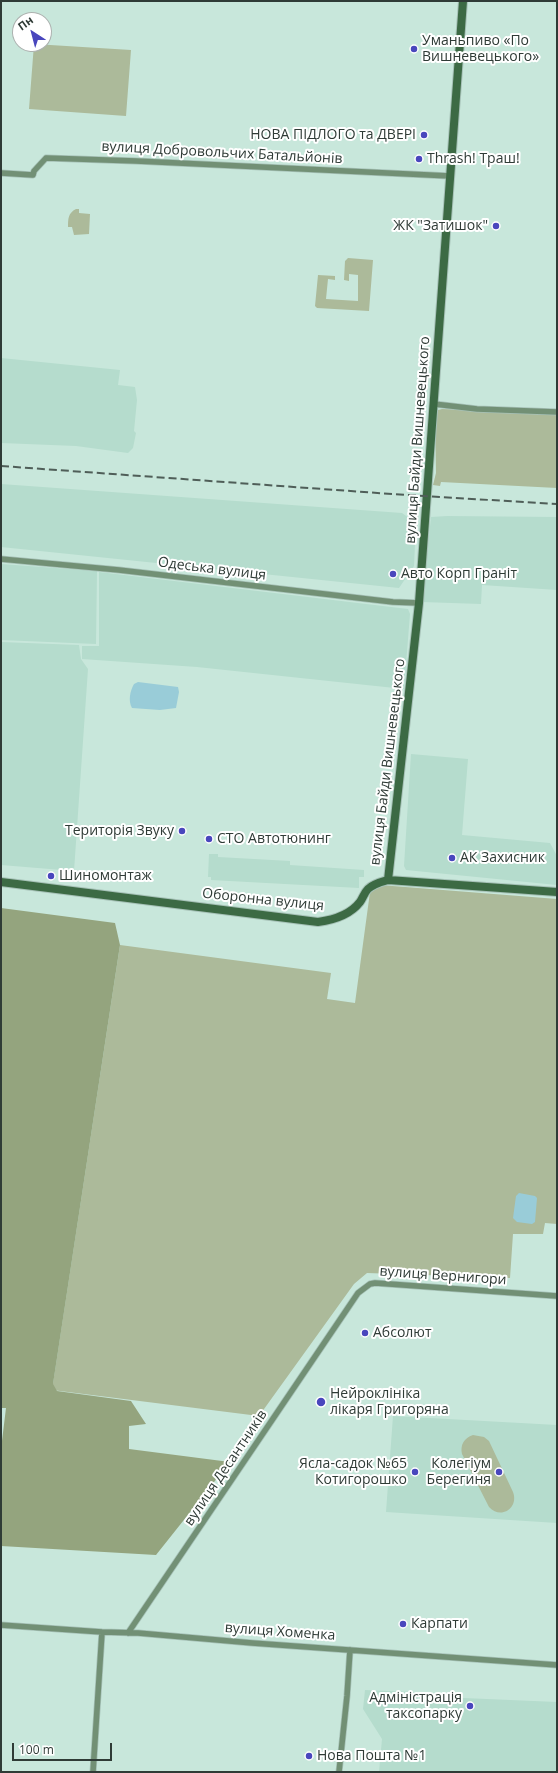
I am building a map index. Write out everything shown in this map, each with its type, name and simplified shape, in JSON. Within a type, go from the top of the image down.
[{"type":"street","name":"вулиця Байди Вишневецького","points":[[388,880],[419,603],[463,1]]},
{"type":"street","name":"вулиця Добровольчих Батальйонів","points":[[1,172],[33,175],[34,171],[46,158],[450,176]]},
{"type":"street","points":[[434,404],[477,409],[557,412]]},
{"type":"street","name":"Одеська вулиця","points":[[1,559],[119,570],[393,602],[419,603]]},
{"type":"street","name":"Оборонна вулиця","points":[[1,882],[318,922],[338,918],[347,913],[359,903],[368,889],[377,883],[388,880],[557,892]]},
{"type":"street","name":"вулиця Вернигори","points":[[343,1315],[358,1292],[370,1284],[557,1296]]},
{"type":"street","name":"вулиця Десантників","points":[[128,1634],[343,1315]]},
{"type":"street","name":"вулиця Хоменка","points":[[1,1625],[557,1665]]},
{"type":"street","points":[[93,1772],[102,1632]]},
{"type":"street","points":[[339,1772],[350,1650]]},
{"type":"shaded area","points":[[52,45],[131,50],[126,116],[29,109],[33,52],[52,52]]},
{"type":"shaded area","points":[[76,209],[79,209],[79,213],[90,214],[89,234],[74,235],[72,227],[68,227],[68,219],[70,214]]},
{"type":"shaded area","points":[[348,258],[373,260],[369,311],[317,308],[315,306],[318,275],[335,276],[335,280],[328,279],[326,299],[358,301],[358,275],[349,274],[349,281],[344,280],[345,261]]},
{"type":"shaded area","points":[[1,358],[120,370],[118,385],[135,387],[137,400],[134,431],[136,433],[133,448],[128,453],[76,446],[1,443]]},
{"type":"shaded area","points":[[438,410],[557,413],[557,488],[441,482],[440,486],[433,485],[436,473],[435,414]]},
{"type":"shaded area","points":[[1,484],[402,513],[416,523],[414,566],[399,588],[1,547]]},
{"type":"shaded area","points":[[431,517],[557,517],[557,590],[482,585],[481,604],[422,602]]},
{"type":"shaded area","points":[[1,564],[97,571],[96,644],[1,640]]},
{"type":"shaded area","points":[[99,572],[408,609],[410,614],[404,689],[197,667],[82,659],[82,646],[99,646]]},
{"type":"shaded area","points":[[1,642],[79,645],[81,659],[88,669],[74,871],[1,865]]},
{"type":"shaded area","points":[[411,754],[468,759],[462,835],[550,843],[557,856],[557,885],[406,870],[404,866]]},
{"type":"shaded area","points":[[209,854],[218,854],[218,857],[290,861],[290,865],[364,870],[364,877],[359,877],[359,888],[211,880],[211,877],[208,877]]},
{"type":"shaded area","points":[[380,885],[557,899],[557,1224],[545,1223],[543,1234],[513,1234],[510,1278],[367,1273],[354,1284],[259,1416],[52,1390],[120,945],[331,973],[327,999],[355,1003],[370,892]]},
{"type":"shaded area","points":[[1,908],[115,923],[120,945],[53,1384],[57,1391],[131,1401],[146,1424],[129,1426],[129,1449],[230,1462],[156,1555],[1,1546],[1,1449],[6,1408],[1,1408]]},
{"type":"shaded area","name":"Колегіум Берегиня","points":[[393,1416],[557,1425],[557,1523],[386,1512]]},
{"type":"shaded area","points":[[473,1435],[484,1437],[489,1441],[513,1492],[513,1503],[508,1510],[499,1512],[494,1511],[489,1507],[462,1454],[463,1442]]},
{"type":"shaded area","points":[[365,1690],[434,1693],[440,1697],[557,1702],[557,1772],[379,1772],[382,1739],[363,1709]]},
{"type":"water","points":[[138,682],[178,687],[179,692],[176,708],[160,710],[132,708],[130,702],[131,690],[134,684]]},
{"type":"water","points":[[519,1193],[535,1196],[537,1198],[535,1222],[532,1224],[517,1222],[513,1218],[516,1196]]},
{"type":"railway","points":[[1,466],[406,495],[557,504]]},
{"type":"place","name":"Уманьпиво «По Вишневецького»","points":[[414,49]]},
{"type":"place","name":"НОВА ПІДЛОГО та ДВЕРІ","points":[[424,135]]},
{"type":"place","name":"Thrash! Траш!","points":[[419,159]]},
{"type":"place","name":"ЖК \"Затишок\"","points":[[496,226]]},
{"type":"place","name":"Авто Корп Граніт","points":[[393,574]]},
{"type":"place","name":"Територія Звуку","points":[[182,831]]},
{"type":"place","name":"СТО Автотюнинг","points":[[209,839]]},
{"type":"place","name":"АК Захисник","points":[[452,858]]},
{"type":"place","name":"Шиномонтаж","points":[[51,876]]},
{"type":"place","name":"Абсолют","points":[[365,1333]]},
{"type":"place","name":"Нейроклініка лікаря Григоряна","points":[[321,1402]]},
{"type":"place","name":"Ясла-садок №65 Котигорошко","points":[[415,1472]]},
{"type":"place","name":"Колегіум Берегиня","points":[[499,1472]]},
{"type":"place","name":"Карпати","points":[[403,1624]]},
{"type":"place","name":"Адміністрація таксопарку","points":[[470,1706]]},
{"type":"place","name":"Нова Пошта №1","points":[[309,1756]]}]
